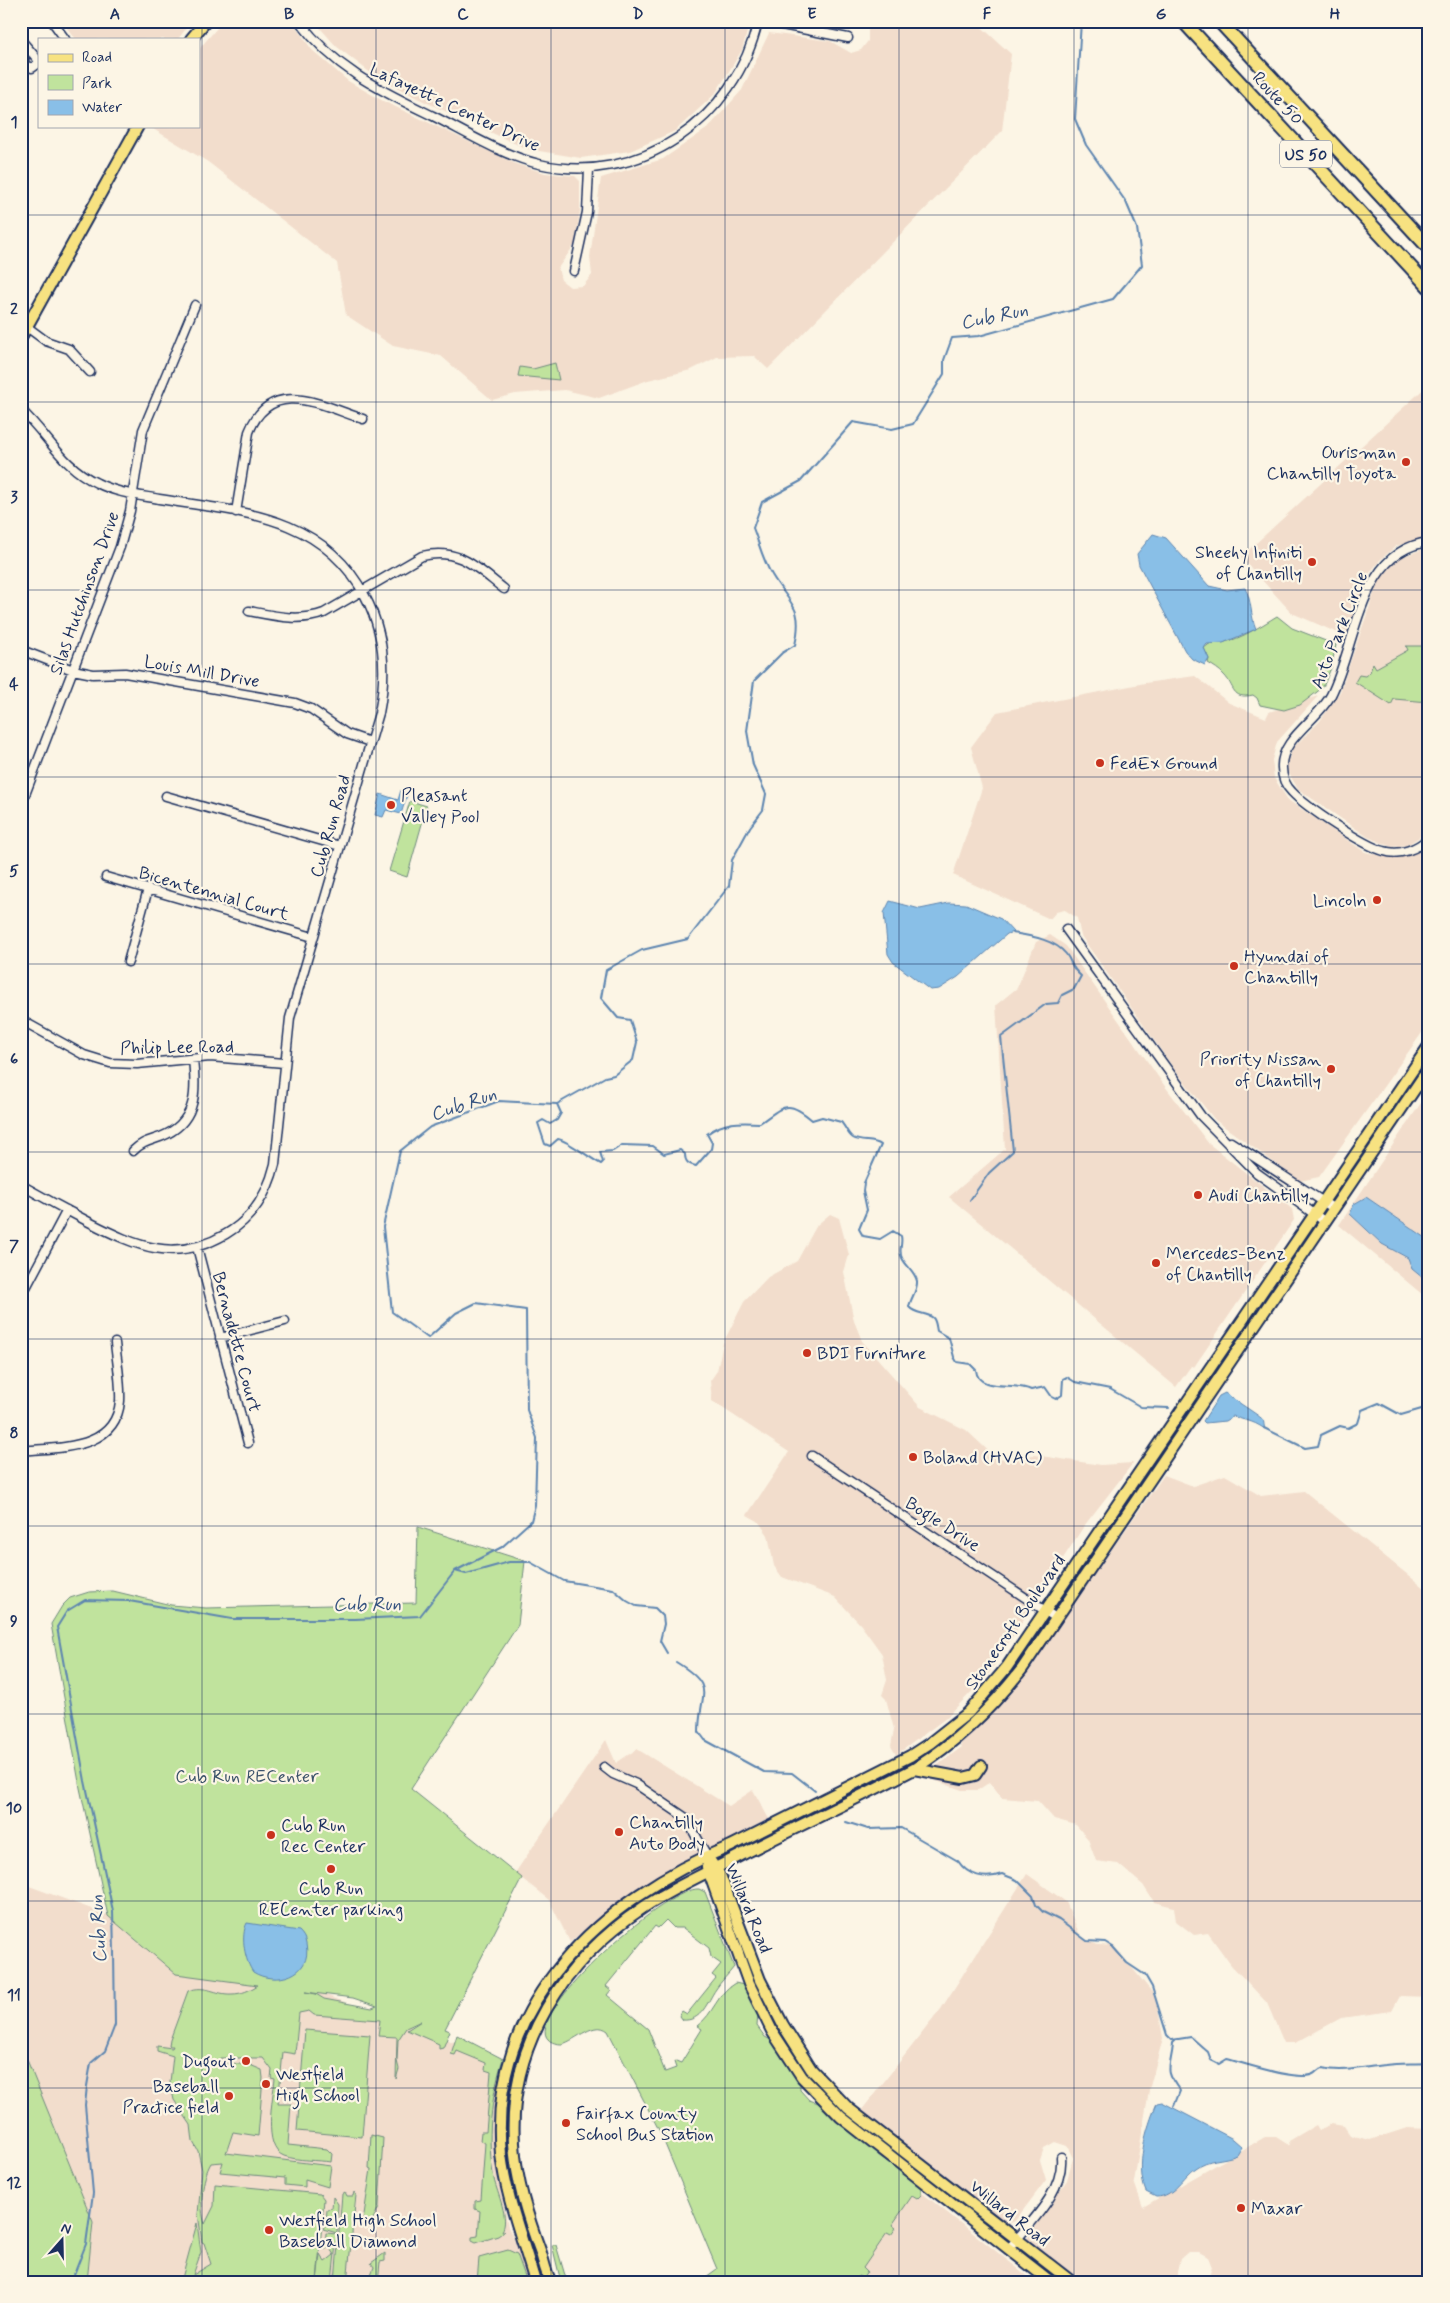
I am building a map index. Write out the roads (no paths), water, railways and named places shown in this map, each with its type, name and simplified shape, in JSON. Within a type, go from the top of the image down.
[{"type":"highway","name":"Route 50","points":[[1183,21],[1429,287]]},
{"type":"highway","name":"Route 50","points":[[1219,21],[1429,248]]},
{"type":"main road","points":[[192,38],[206,21]]},
{"type":"main road","points":[[24,332],[137,128]]},
{"type":"main road","name":"Stonecroft Boulevard","points":[[535,2282],[508,2190],[501,2153],[502,2094],[506,2075],[518,2034],[537,1996],[581,1943],[608,1918],[646,1890],[707,1856],[731,1846],[910,1756],[940,1736],[984,1697],[1046,1610],[1429,1046]]},
{"type":"main road","name":"Stonecroft Boulevard","points":[[551,2282],[521,2190],[515,2155],[514,2105],[520,2071],[530,2039],[556,1992],[597,1945],[644,1907],[707,1872],[914,1769],[948,1746],[988,1711],[1022,1669],[1209,1390],[1429,1068]]},
{"type":"main road","points":[[914,1769],[964,1778],[975,1775],[981,1766]]},
{"type":"main road","name":"Willard Road","points":[[707,1856],[717,1867],[760,1980],[783,2025],[811,2069],[848,2108],[1072,2282]]},
{"type":"main road","name":"Willard Road","points":[[707,1856],[707,1872],[749,1984],[772,2031],[802,2076],[841,2117],[1051,2282]]},
{"type":"street","points":[[52,21],[64,38]]},
{"type":"street","name":"Lafayette Center Drive","points":[[299,21],[331,57],[374,87],[521,158],[555,167],[588,169],[614,166],[648,155],[673,142],[701,121],[736,78],[750,50],[758,21]]},
{"type":"street","points":[[762,21],[848,38]]},
{"type":"street","points":[[23,43],[38,61]]},
{"type":"street","points":[[23,43],[24,65],[32,68],[38,63]]},
{"type":"street","points":[[574,271],[586,221],[588,169]]},
{"type":"street","name":"Silas Hutchinson Drive","points":[[21,805],[123,539],[143,430],[195,305]]},
{"type":"street","points":[[24,332],[69,349],[90,372]]},
{"type":"street","points":[[236,512],[249,432],[254,422],[266,408],[280,400],[300,398],[363,419]]},
{"type":"street","name":"Cub Run Road","points":[[21,410],[69,466],[96,483],[132,495],[270,518],[300,530],[335,555],[352,572],[373,610],[380,634],[385,676],[379,713],[290,1018],[284,1063],[277,1150],[269,1185],[258,1204],[242,1222],[218,1239],[197,1247],[171,1250],[140,1246],[126,1241],[21,1186]]},
{"type":"street","name":"Auto Park Circle","points":[[1429,542],[1399,552],[1378,572],[1367,594],[1334,689],[1320,711],[1287,746],[1284,752],[1282,768],[1287,785],[1301,800],[1370,846],[1384,852],[1400,852],[1418,847],[1429,838]]},
{"type":"street","points":[[249,611],[299,619],[311,618],[324,613],[422,556],[439,553],[455,555],[465,560],[504,589]]},
{"type":"street","name":"Louis Mill Drive","points":[[21,650],[73,670],[93,674],[125,673],[295,703],[312,709],[347,734],[370,742]]},
{"type":"street","points":[[166,796],[340,846]]},
{"type":"street","name":"Bicentennial Court","points":[[106,877],[313,937]]},
{"type":"street","points":[[128,962],[148,889]]},
{"type":"street","points":[[1066,929],[1191,1103],[1218,1135],[1257,1173],[1324,1221]]},
{"type":"street","name":"Philip Lee Road","points":[[21,1020],[84,1055],[110,1063],[137,1064],[210,1057],[284,1063]]},
{"type":"street","points":[[133,1151],[142,1142],[173,1130],[189,1114],[196,1089],[193,1059]]},
{"type":"street","points":[[1218,1135],[1333,1208]]},
{"type":"street","points":[[21,1297],[67,1210]]},
{"type":"street","name":"Bernadette Court","points":[[197,1247],[248,1443]]},
{"type":"street","points":[[220,1338],[285,1321]]},
{"type":"street","points":[[21,1451],[82,1445],[96,1440],[107,1430],[116,1418],[120,1402],[115,1343]]},
{"type":"street","name":"Bogle Drive","points":[[812,1456],[1056,1618]]},
{"type":"street","points":[[604,1767],[613,1774],[636,1784],[686,1818],[707,1856]]},
{"type":"street","points":[[1009,2249],[1054,2190],[1061,2175],[1061,2157]]},
{"type":"water","points":[[1153,534],[1166,538],[1209,586],[1227,590],[1245,588],[1247,593],[1256,629],[1223,643],[1207,644],[1204,648],[1209,659],[1205,665],[1192,659],[1185,651],[1139,565],[1137,554]]},
{"type":"water","name":"Pleasant Valley Pool","points":[[401,790],[408,792],[401,814],[386,810],[383,817],[375,815],[380,794],[398,800]]},
{"type":"water","points":[[890,901],[920,909],[949,903],[966,904],[1001,919],[1013,932],[1007,934],[958,977],[939,989],[930,990],[893,962],[888,954],[884,913]]},
{"type":"water","points":[[1366,1197],[1429,1240],[1429,1283],[1412,1269],[1408,1258],[1382,1244],[1350,1214],[1354,1204]]},
{"type":"water","points":[[1225,1393],[1261,1418],[1265,1429],[1252,1422],[1233,1416],[1225,1421],[1205,1423],[1203,1421],[1219,1396]]},
{"type":"water","points":[[247,1923],[299,1931],[304,1937],[306,1944],[307,1955],[304,1964],[298,1971],[281,1978],[262,1976],[253,1972],[244,1948],[244,1935]]},
{"type":"water","points":[[1162,2102],[1233,2139],[1242,2147],[1237,2155],[1201,2165],[1168,2194],[1156,2197],[1146,2192],[1143,2182],[1142,2159],[1143,2148],[1153,2113],[1157,2103]]},
{"type":"waterway","name":"Cub Run","points":[[71,2282],[86,2244],[93,2193],[85,2105],[87,2086],[91,2063],[105,2051],[115,2025],[114,1953],[113,1911],[85,1781],[57,1627],[67,1611],[85,1600],[129,1601],[232,1619],[355,1619],[420,1616],[455,1571],[502,1547],[531,1521],[535,1505],[537,1438],[527,1410],[526,1310],[476,1303],[456,1313],[428,1338],[392,1312],[383,1227],[400,1151],[430,1127],[499,1101],[557,1104],[605,1077],[614,1075],[633,1060],[637,1042],[630,1020],[618,1018],[601,998],[606,970],[642,950],[688,939],[729,886],[732,860],[750,827],[763,810],[766,794],[753,765],[747,731],[754,681],[782,653],[795,645],[798,622],[794,607],[766,564],[753,528],[762,502],[801,481],[853,422],[892,429],[913,424],[944,374],[944,360],[952,338],[979,336],[1113,299],[1142,265],[1137,228],[1126,202],[1086,145],[1075,119],[1081,21]]},
{"type":"waterway","points":[[970,1200],[989,1173],[1013,1151],[1001,1037],[1046,1004],[1058,1003],[1062,995],[1074,989],[1081,976],[1075,970],[1066,954],[1055,945],[1041,939],[1012,933]]},
{"type":"waterway","points":[[557,1104],[561,1113],[557,1120],[550,1124],[543,1120],[538,1123],[545,1144],[550,1146],[558,1139],[562,1140],[601,1164],[603,1162],[600,1152],[613,1151],[622,1145],[653,1146],[664,1154],[680,1150],[685,1154],[688,1162],[696,1166],[711,1149],[712,1143],[707,1134],[713,1130],[732,1123],[760,1123],[785,1107],[797,1109],[812,1120],[822,1117],[841,1122],[853,1138],[881,1145],[864,1183],[863,1191],[867,1210],[859,1229],[863,1236],[880,1239],[893,1231],[901,1236],[901,1255],[917,1281],[909,1307],[933,1318],[937,1331],[949,1338],[957,1362],[970,1364],[983,1382],[1031,1390],[1045,1387],[1052,1397],[1056,1399],[1062,1395],[1063,1379],[1067,1377],[1075,1382],[1110,1389],[1141,1407],[1169,1408]]},
{"type":"waterway","points":[[1264,1428],[1305,1448],[1318,1446],[1321,1435],[1340,1426],[1348,1428],[1358,1423],[1362,1410],[1379,1403],[1401,1415],[1425,1408],[1425,1385],[1429,1375]]},
{"type":"waterway","points":[[455,1571],[466,1574],[509,1562],[530,1562],[564,1581],[613,1589],[636,1606],[655,1608],[663,1616],[664,1624],[660,1641],[667,1653]]},
{"type":"waterway","points":[[676,1662],[697,1678],[702,1685],[703,1699],[699,1732],[705,1740],[764,1772],[792,1773],[815,1791]]},
{"type":"waterway","points":[[846,1822],[868,1829],[901,1828],[958,1861],[972,1873],[989,1877],[1002,1874],[1017,1880],[1033,1896],[1036,1905],[1043,1912],[1059,1920],[1087,1941],[1105,1942],[1113,1947],[1127,1963],[1145,1975],[1152,1987],[1167,2035],[1172,2040],[1191,2037],[1208,2052],[1211,2060],[1219,2064],[1227,2059],[1284,2074],[1306,2076],[1323,2068],[1346,2070],[1390,2064],[1429,2063]]},
{"type":"waterway","points":[[1174,2106],[1180,2091],[1171,2077],[1169,2067],[1173,2043],[1176,2040]]},
{"type":"place","name":"Ourisman Chantilly Toyota","points":[[1406,462]]},
{"type":"place","name":"Sheehy Infiniti of Chantilly","points":[[1312,562]]},
{"type":"place","name":"FedEx Ground","points":[[1100,763]]},
{"type":"place","name":"Pleasant Valley Pool","points":[[391,805]]},
{"type":"place","name":"Lincoln","points":[[1377,900]]},
{"type":"place","name":"Hyundai of Chantilly","points":[[1234,966]]},
{"type":"place","name":"Priority Nissan of Chantilly","points":[[1331,1069]]},
{"type":"place","name":"Audi Chantilly","points":[[1198,1195]]},
{"type":"place","name":"Mercedes-Benz of Chantilly","points":[[1156,1263]]},
{"type":"place","name":"BDI Furniture","points":[[807,1353]]},
{"type":"place","name":"Boland (HVAC)","points":[[913,1457]]},
{"type":"place","name":"Chantilly Auto Body","points":[[619,1832]]},
{"type":"place","name":"Cub Run Rec Center","points":[[271,1835]]},
{"type":"place","name":"Cub Run RECenter parking","points":[[331,1869]]},
{"type":"place","name":"Dugout","points":[[246,2061]]},
{"type":"place","name":"Westfield High School","points":[[266,2084]]},
{"type":"place","name":"Baseball Practice field","points":[[229,2096]]},
{"type":"place","name":"Fairfax County School Bus Station","points":[[566,2123]]},
{"type":"place","name":"Maxar","points":[[1241,2208]]},
{"type":"place","name":"Westfield High School Baseball Diamond","points":[[269,2230]]},
{"type":"park label","name":"Cub Run RECenter","points":[[247,1776]]}]
